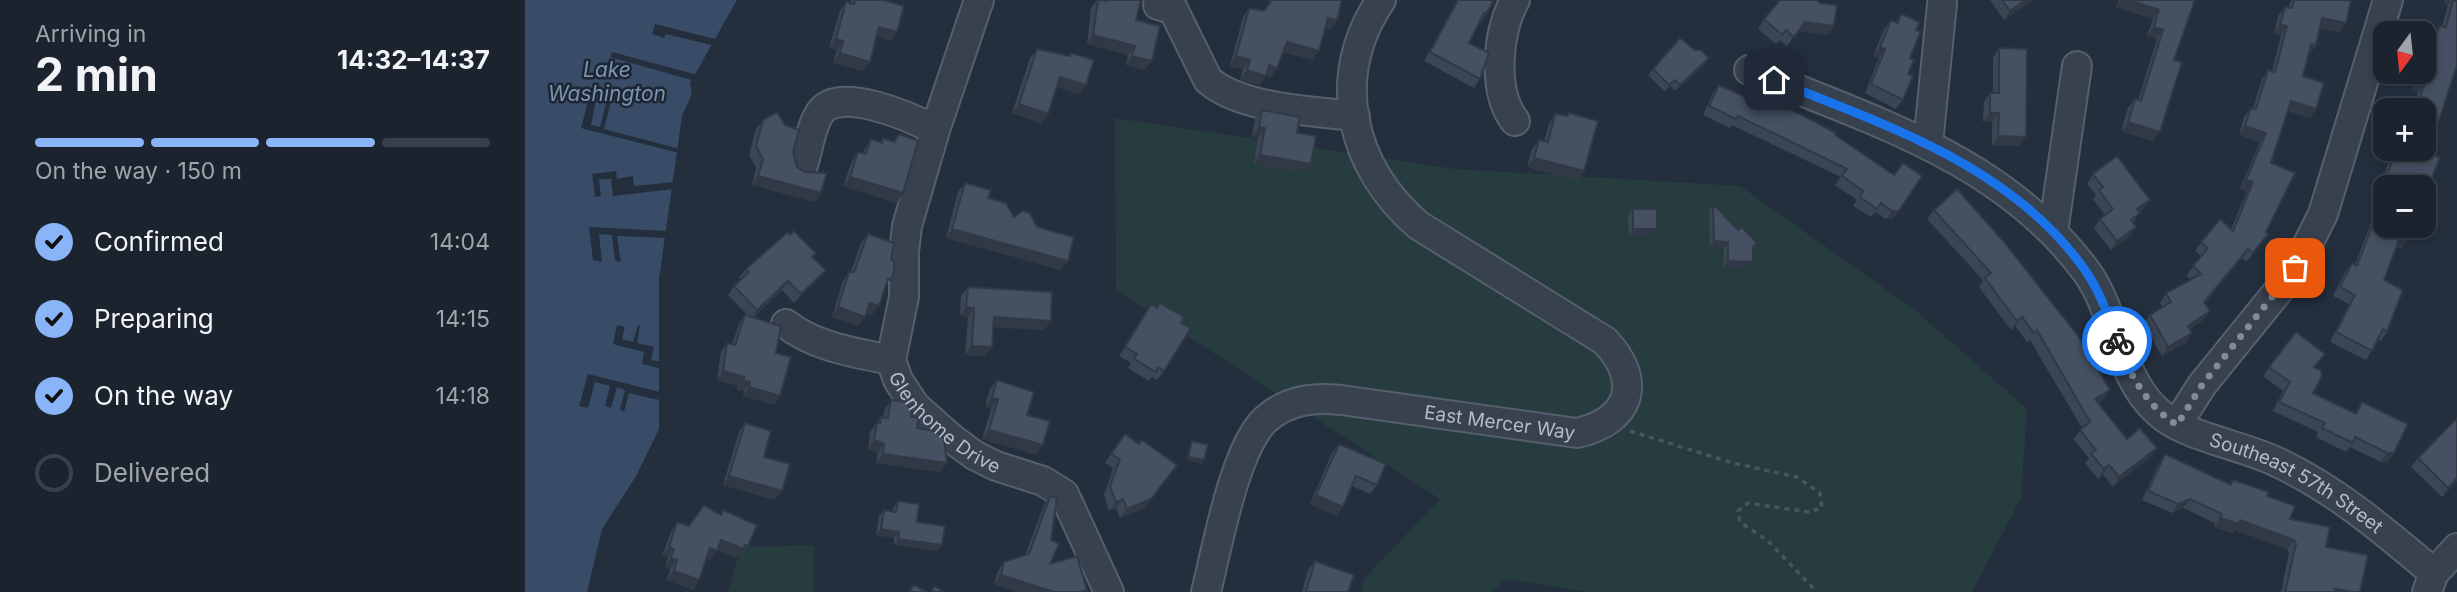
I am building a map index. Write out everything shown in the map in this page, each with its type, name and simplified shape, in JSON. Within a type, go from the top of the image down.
[{"type":"street","name":"Glenhome Drive","points":[[979,0],[935,130],[907,226],[904,252],[905,297],[891,360],[898,380],[915,405],[974,456],[1043,481],[1064,494],[1109,592]]},
{"type":"street","points":[[1381,0],[1365,23],[1351,69],[1355,117],[1367,161],[1397,207],[1418,225],[1605,341],[1618,355],[1626,370],[1628,387],[1624,403],[1607,422]]},
{"type":"street","points":[[1515,0],[1506,15],[1501,77],[1505,109],[1515,121]]},
{"type":"street","points":[[2177,425],[2202,385],[2287,280],[2323,214],[2388,0]]},
{"type":"street","points":[[1928,144],[1942,4]]},
{"type":"street","points":[[1158,5],[1173,9],[1208,80],[1216,87],[1231,95],[1295,110],[1355,117]]},
{"type":"street","points":[[2053,232],[2077,66]]},
{"type":"street","name":"Southeast 57th Street","points":[[1749,70],[1928,144],[1956,158],[2014,197],[2053,232],[2087,273],[2102,299],[2123,356],[2140,389],[2158,412],[2177,425],[2276,461],[2320,483],[2359,511],[2431,583]]},
{"type":"street","points":[[803,165],[819,113],[832,102],[845,100],[912,118],[935,130]]},
{"type":"street","points":[[786,324],[807,338],[852,352],[891,360]]},
{"type":"street","name":"East Mercer Way","points":[[1206,592],[1235,480],[1249,443],[1265,421],[1299,401],[1316,397],[1341,400],[1556,433],[1577,433],[1607,422]]},
{"type":"street","points":[[2431,583],[2457,548]]},
{"type":"path","points":[[1607,422],[1733,463],[1797,477],[1820,493],[1822,508],[1809,512],[1748,503],[1738,511],[1740,522],[1768,541],[1818,592]]},
{"type":"green space","points":[[1115,118],[1455,169],[1740,186],[1915,310],[2027,409],[2021,498],[1972,592],[1586,592],[1506,579],[1492,592],[1361,592],[1365,578],[1440,499],[1116,290]]},
{"type":"green space","points":[[814,545],[814,592],[728,592],[741,547]]},
{"type":"water","name":"Lake Washington","points":[[525,0],[737,0],[690,83],[692,94],[682,116],[659,279],[659,429],[636,476],[602,529],[587,592],[525,592]]},
{"type":"pier","points":[[655,24],[719,40],[715,46],[666,34],[664,38],[652,34]]},
{"type":"pier","points":[[612,52],[698,75],[695,81],[610,57]]},
{"type":"pier","points":[[590,94],[597,96],[591,125],[600,127],[607,100],[611,101],[604,129],[680,149],[679,153],[581,128]]},
{"type":"pier","points":[[616,171],[617,179],[633,176],[634,186],[675,182],[674,189],[613,196],[611,179],[599,179],[601,196],[595,197],[592,174]]},
{"type":"pier","points":[[589,227],[668,231],[668,238],[617,236],[621,262],[615,261],[612,235],[599,234],[602,262],[593,260]]},
{"type":"pier","points":[[617,325],[625,327],[622,339],[633,342],[638,325],[640,326],[637,343],[654,347],[651,360],[662,362],[662,369],[642,364],[644,352],[613,344]]},
{"type":"pier","points":[[588,374],[660,392],[658,400],[629,393],[624,412],[620,410],[625,390],[617,387],[611,408],[605,406],[610,386],[595,382],[588,408],[579,406]]},
{"type":"building","points":[[855,0],[883,0],[904,6],[897,32],[879,27],[870,62],[840,53],[843,41],[836,39],[846,2],[854,4]]},
{"type":"building","points":[[1098,0],[1141,0],[1136,20],[1160,26],[1152,61],[1132,56],[1135,46],[1093,35]]},
{"type":"building","points":[[1272,0],[1342,0],[1337,20],[1328,18],[1319,51],[1287,42],[1277,68],[1269,65],[1266,76],[1247,70],[1250,60],[1236,56],[1249,8],[1264,11]]},
{"type":"building","points":[[1458,0],[1494,0],[1486,14],[1484,13],[1469,43],[1489,53],[1480,79],[1430,52]]},
{"type":"building","points":[[1780,0],[1817,0],[1820,3],[1837,5],[1834,26],[1805,22],[1794,37],[1786,30],[1782,35],[1764,19]]},
{"type":"building","points":[[2002,0],[2026,0],[2010,11]]},
{"type":"building","points":[[2129,0],[2195,0],[2174,60],[2182,62],[2160,132],[2128,122],[2135,99],[2141,101],[2163,30],[2154,27],[2159,10]]},
{"type":"building","points":[[2294,0],[2351,1],[2346,23],[2322,18],[2316,45],[2311,44],[2303,76],[2324,83],[2316,109],[2291,101],[2271,163],[2295,173],[2266,232],[2268,234],[2253,253],[2248,249],[2204,302],[2210,311],[2188,326],[2192,333],[2168,347],[2150,315],[2171,302],[2166,293],[2201,274],[2193,266],[2208,248],[2201,242],[2220,219],[2233,231],[2253,182],[2246,180],[2266,133],[2245,126],[2251,108],[2256,109],[2268,70],[2275,72],[2287,26],[2280,24],[2285,7],[2292,8]]},
{"type":"building","points":[[2453,0],[2457,0],[2457,65],[2436,130],[2436,98],[2420,97],[2425,84],[2436,84],[2436,36],[2440,26],[2446,27]]},
{"type":"building","points":[[1901,14],[1920,22],[1916,30],[1921,31],[1910,58],[1914,60],[1908,74],[1913,76],[1903,100],[1871,84],[1885,49],[1880,47],[1891,20],[1898,23]]},
{"type":"building","points":[[1680,38],[1709,58],[1680,85],[1675,80],[1669,85],[1653,69]]},
{"type":"building","points":[[1999,48],[2027,49],[2026,137],[1998,136],[1999,113],[1990,113],[1990,93],[1999,93]]},
{"type":"building","points":[[1037,49],[1070,56],[1071,53],[1094,60],[1086,85],[1060,77],[1048,114],[1019,104]]},
{"type":"building","points":[[1719,85],[1763,105],[1766,98],[1779,103],[1836,133],[1835,135],[1894,175],[1903,163],[1922,176],[1899,211],[1892,211],[1881,203],[1877,209],[1860,197],[1863,191],[1842,176],[1847,169],[1738,116],[1736,119],[1709,106]]},
{"type":"building","points":[[1262,110],[1300,117],[1297,133],[1316,136],[1311,164],[1260,155],[1265,128],[1259,127]]},
{"type":"building","points":[[777,112],[785,125],[799,130],[793,152],[797,167],[805,172],[827,173],[821,193],[758,176],[763,159],[756,146],[763,120]]},
{"type":"building","points":[[1569,113],[1598,121],[1584,171],[1534,158],[1539,140],[1548,142],[1555,114],[1568,116]]},
{"type":"building","points":[[899,134],[918,141],[903,193],[850,177],[858,152],[866,154],[871,139],[882,143],[883,138],[894,142]]},
{"type":"building","points":[[2117,156],[2150,200],[2137,209],[2140,213],[2131,220],[2136,227],[2117,241],[2100,219],[2113,209],[2099,190],[2103,187],[2093,174]]},
{"type":"building","points":[[2436,156],[2440,157],[2433,175],[2387,175],[2392,161],[2436,161]]},
{"type":"building","points":[[965,183],[991,190],[988,198],[1006,203],[1014,217],[1023,211],[1030,213],[1037,227],[1074,237],[1068,261],[952,229]]},
{"type":"building","points":[[1957,189],[2005,243],[2079,337],[2110,390],[2095,399],[2127,439],[2140,428],[2157,448],[2119,477],[2109,465],[2104,469],[2091,454],[2096,450],[2080,430],[2090,422],[2037,330],[2034,333],[2022,317],[2017,321],[1985,278],[1991,273],[1934,210]]},
{"type":"building","points":[[1713,204],[1738,230],[1742,227],[1757,243],[1753,247],[1753,262],[1728,261],[1728,242],[1714,241]]},
{"type":"building","points":[[1633,209],[1657,209],[1657,229],[1633,229]]},
{"type":"building","points":[[2373,224],[2373,238],[2400,238],[2384,280],[2403,290],[2387,331],[2383,329],[2372,351],[2336,332],[2355,295],[2340,287],[2352,263],[2357,266]]},
{"type":"building","points":[[794,231],[816,253],[812,257],[826,270],[801,294],[788,281],[757,310],[734,286],[749,272],[746,269],[788,232],[790,235]]},
{"type":"building","points":[[868,234],[894,243],[891,259],[894,261],[894,272],[891,280],[888,279],[879,306],[870,303],[865,317],[838,307],[849,272],[854,272]]},
{"type":"building","points":[[968,287],[1052,292],[1051,321],[994,317],[992,347],[972,346],[974,308],[966,307]]},
{"type":"building","points":[[1160,303],[1184,317],[1181,323],[1191,328],[1164,371],[1158,367],[1156,372],[1134,359],[1137,354],[1125,347],[1151,304],[1157,308]]},
{"type":"building","points":[[745,315],[781,326],[776,353],[791,357],[780,396],[749,387],[750,382],[743,380],[744,377],[723,371],[727,343],[735,345]]},
{"type":"building","points":[[2296,332],[2325,354],[2314,367],[2321,371],[2322,376],[2313,393],[2356,414],[2362,402],[2408,424],[2394,453],[2387,453],[2355,437],[2353,443],[2322,428],[2325,423],[2279,402],[2290,382],[2269,367]]},
{"type":"building","points":[[997,380],[1034,392],[1027,415],[1050,421],[1043,445],[989,430],[998,399],[992,398]]},
{"type":"building","points":[[891,400],[905,402],[912,411],[911,417],[919,418],[917,428],[935,431],[944,439],[947,463],[883,454],[884,444],[874,440],[877,423],[880,423],[881,417],[888,418]]},
{"type":"building","points":[[2457,418],[2457,478],[2448,488],[2418,458]]},
{"type":"building","points":[[745,423],[771,431],[764,457],[790,464],[782,491],[729,476]]},
{"type":"building","points":[[1125,434],[1139,444],[1142,440],[1177,465],[1151,499],[1127,509],[1123,499],[1116,502],[1110,486],[1120,459],[1111,454]]},
{"type":"building","points":[[1192,441],[1208,445],[1204,460],[1188,457]]},
{"type":"building","points":[[1339,444],[1386,464],[1377,485],[1356,476],[1343,507],[1316,495]]},
{"type":"building","points":[[2165,454],[2231,485],[2233,480],[2269,492],[2267,496],[2295,506],[2290,519],[2330,527],[2326,547],[2368,555],[2360,592],[2335,589],[2335,592],[2285,592],[2296,544],[2294,540],[2240,520],[2239,524],[2220,518],[2222,514],[2190,499],[2178,504],[2148,491]]},
{"type":"building","points":[[1050,496],[1057,498],[1051,540],[1059,544],[1050,564],[1077,556],[1087,590],[1054,592],[1001,575],[1004,562],[1029,554]]},
{"type":"building","points":[[898,501],[919,504],[917,522],[945,526],[942,545],[898,539],[899,532],[881,529],[884,510],[896,512]]},
{"type":"building","points":[[704,505],[721,515],[723,510],[757,525],[748,546],[745,545],[743,549],[721,540],[717,551],[710,548],[699,580],[674,571],[677,560],[671,558],[674,549],[669,547],[677,522],[689,526]]},
{"type":"building","points":[[1315,561],[1354,575],[1348,592],[1306,592]]},
{"type":"building","points":[[914,585],[927,592],[909,592]]},
{"type":"building","points":[[935,586],[944,592],[931,592]]},
{"type":"way so far","points":[[2117,341],[2140,389],[2158,412],[2177,425],[2202,385],[2295,268]]},
{"type":"route","points":[[1774,80],[1956,158],[2014,197],[2053,232],[2087,273],[2102,299],[2117,341]]}]
